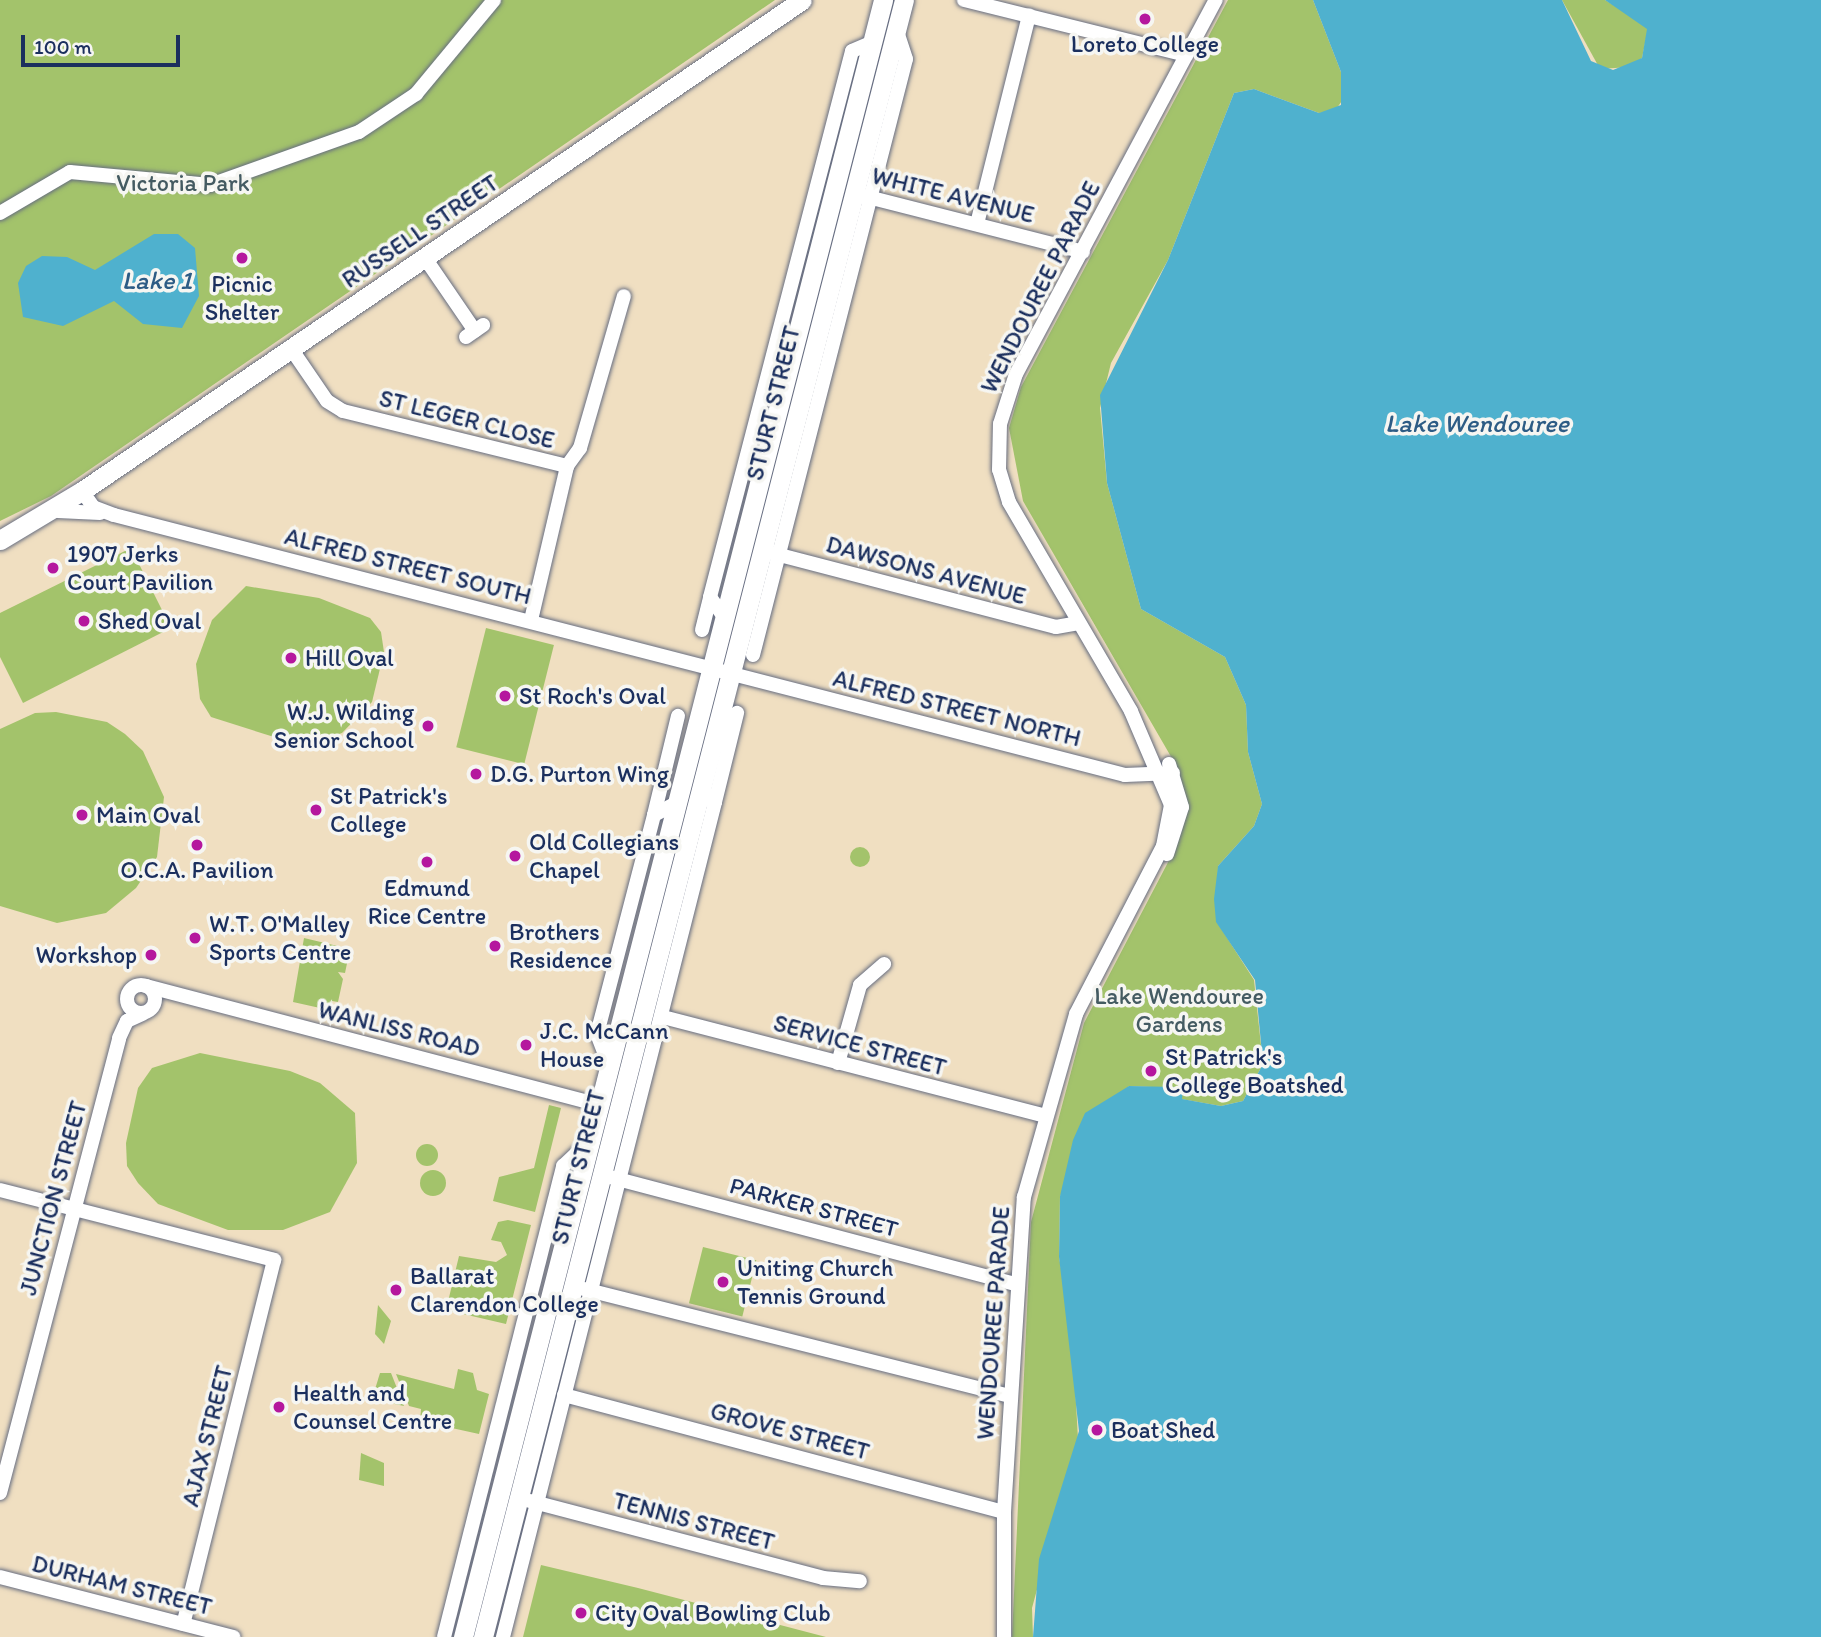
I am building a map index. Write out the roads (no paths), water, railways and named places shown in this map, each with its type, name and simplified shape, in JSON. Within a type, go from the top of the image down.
[{"type":"main road","name":"STURT STREET","points":[[463,1637],[563,1284],[610,1177],[707,797],[724,617],[883,0]]},
{"type":"main road","name":"STURT STREET","points":[[483,1637],[527,1501],[563,1284],[598,1105],[677,803],[721,669],[770,552],[862,195],[895,28],[904,0]]},
{"type":"main road","name":"RUSSELL STREET","points":[[0,552],[290,347],[801,1]]},
{"type":"main road","name":"RUSSELL STREET","points":[[0,540],[69,501]]},
{"type":"street","points":[[0,213],[70,172],[210,185],[359,132],[416,94],[494,0]]},
{"type":"street","points":[[964,0],[1186,55]]},
{"type":"street","name":"WENDOUREE PARADE","points":[[1004,1637],[1004,1512],[1015,1284],[1022,1206],[1045,1116],[1076,1014],[1152,870],[1170,819],[1168,774],[1009,502],[998,437],[1010,386],[1216,0]]},
{"type":"street","points":[[977,224],[1029,15]]},
{"type":"street","name":"STURT STREET","points":[[702,631],[852,51],[871,43]]},
{"type":"street","name":"WHITE AVENUE","points":[[862,195],[1083,252]]},
{"type":"street","points":[[425,258],[475,331]]},
{"type":"street","name":"ST LEGER CLOSE","points":[[290,347],[327,401],[343,411],[567,466],[580,448],[624,296]]},
{"type":"street","points":[[531,620],[567,466]]},
{"type":"street","points":[[69,501],[108,514]]},
{"type":"street","name":"ALFRED STREET SOUTH","points":[[69,501],[108,514],[721,669]]},
{"type":"street","name":"STURT STREET","points":[[753,655],[770,552]]},
{"type":"street","name":"DAWSONS AVENUE","points":[[770,552],[1056,627],[1079,623]]},
{"type":"street","points":[[710,597],[724,617]]},
{"type":"street","name":"ALFRED STREET NORTH","points":[[721,669],[1125,775],[1168,774]]},
{"type":"street","name":"STURT STREET","points":[[503,1637],[527,1501],[564,1395],[593,1292],[610,1177],[663,1017],[707,797],[737,713]]},
{"type":"street","name":"STURT STREET","points":[[609,1065],[597,1034],[678,716]]},
{"type":"street","points":[[654,815],[677,803]]},
{"type":"street","points":[[838,1063],[860,985],[884,964]]},
{"type":"street","points":[[146,986],[155,995],[147,1011],[127,999],[133,988],[146,986]]},
{"type":"street","name":"WANLISS ROAD","points":[[146,986],[598,1105]]},
{"type":"street","name":"WANLISS ROAD","points":[[147,1011],[169,998],[188,998]]},
{"type":"street","name":"JUNCTION STREET","points":[[0,1493],[127,999]]},
{"type":"street","name":"JUNCTION STREET","points":[[119,1038],[127,1021],[147,1011]]},
{"type":"street","name":"SERVICE STREET","points":[[663,1017],[1045,1116]]},
{"type":"street","name":"STURT STREET","points":[[444,1637],[563,1166],[589,1142]]},
{"type":"street","name":"PARKER STREET","points":[[610,1177],[1015,1284]]},
{"type":"street","points":[[0,1190],[75,1209]]},
{"type":"street","name":"AJAX STREET","points":[[75,1209],[275,1260],[183,1624]]},
{"type":"street","points":[[563,1284],[1010,1396]]},
{"type":"street","name":"GROVE STREET","points":[[564,1395],[1004,1512]]},
{"type":"street","name":"TENNIS STREET","points":[[527,1501],[823,1578],[860,1581]]},
{"type":"street","name":"DURHAM STREET","points":[[0,1577],[233,1637]]},
{"type":"water","name":"Lake Wendouree","points":[[1313,0],[1562,0],[1591,61],[1613,70],[1642,58],[1647,29],[1605,0],[1821,0],[1821,1637],[1033,1637],[1039,1559],[1079,1431],[1059,1257],[1060,1196],[1073,1140],[1085,1113],[1129,1086],[1176,1087],[1183,1091],[1182,1099],[1221,1106],[1243,1101],[1263,1064],[1255,980],[1216,922],[1214,899],[1218,866],[1254,826],[1262,804],[1248,752],[1246,705],[1225,657],[1141,609],[1107,483],[1100,395],[1168,260],[1234,93],[1254,89],[1319,113],[1341,105],[1341,72]]},
{"type":"water","name":"Lake 1","points":[[154,234],[178,234],[195,248],[199,296],[182,328],[143,324],[114,301],[63,326],[23,317],[18,283],[26,266],[42,256],[67,257],[95,270]]},
{"type":"place","name":"Loreto College","points":[[1145,19]]},
{"type":"place","name":"Picnic Shelter","points":[[242,258]]},
{"type":"place","name":"1907 Jerks Court Pavilion","points":[[53,568]]},
{"type":"place","name":"Shed Oval","points":[[84,621]]},
{"type":"place","name":"Hill Oval","points":[[291,658]]},
{"type":"place","name":"St Roch's Oval","points":[[505,696]]},
{"type":"place","name":"W.J. Wilding Senior School","points":[[428,726]]},
{"type":"place","name":"D.G. Purton Wing","points":[[476,774]]},
{"type":"place","name":"St Patrick's College","points":[[316,810]]},
{"type":"place","name":"Main Oval","points":[[82,815]]},
{"type":"place","name":"O.C.A. Pavilion","points":[[197,845]]},
{"type":"place","name":"Old Collegians Chapel","points":[[515,856]]},
{"type":"place","name":"Edmund Rice Centre","points":[[427,862]]},
{"type":"place","name":"W.T. O'Malley Sports Centre","points":[[195,938]]},
{"type":"place","name":"Brothers Residence","points":[[495,946]]},
{"type":"place","name":"Workshop","points":[[151,955]]},
{"type":"place","name":"J.C. McCann House","points":[[526,1045]]},
{"type":"place","name":"St Patrick's College Boatshed","points":[[1151,1071]]},
{"type":"place","name":"Uniting Church Tennis Ground","points":[[723,1282]]},
{"type":"place","name":"Ballarat Clarendon College","points":[[396,1290]]},
{"type":"place","name":"Health and Counsel Centre","points":[[279,1407]]},
{"type":"place","name":"Boat Shed","points":[[1097,1430]]},
{"type":"place","name":"City Oval Bowling Club","points":[[581,1613]]},
{"type":"park label","name":"Victoria Park","points":[[183,183]]},
{"type":"park label","name":"Lake Wendouree Gardens","points":[[1179,1010]]}]
